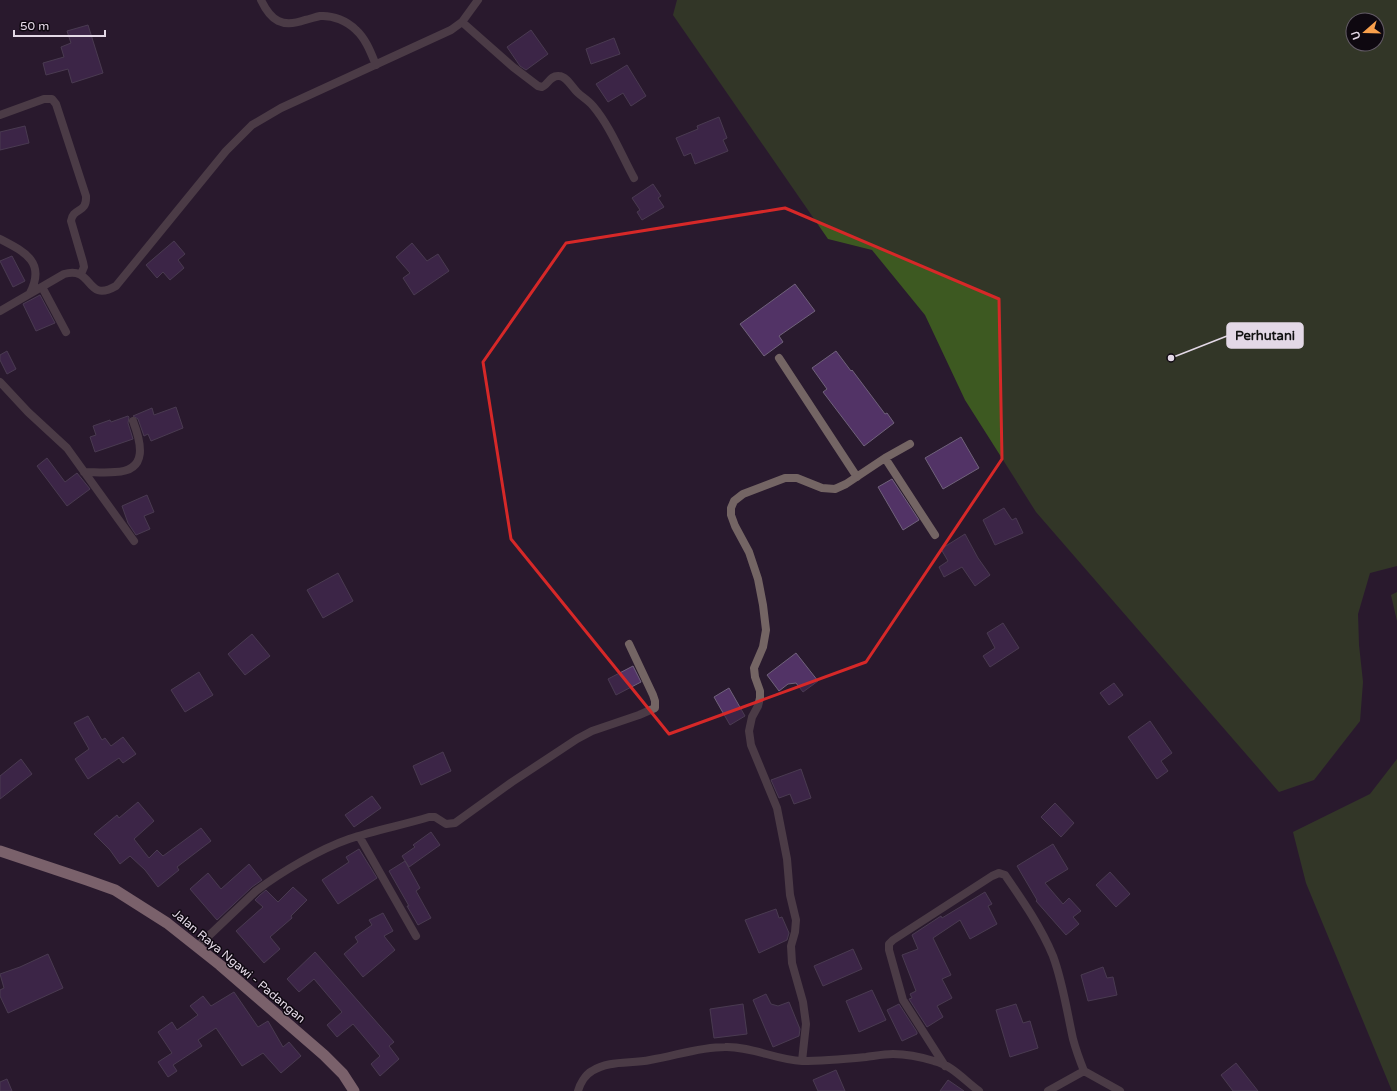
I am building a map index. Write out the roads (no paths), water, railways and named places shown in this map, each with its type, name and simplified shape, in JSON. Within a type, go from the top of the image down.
[{"type":"highway","name":"Jalan Raya Ngawi - Padangan","points":[[0,851],[115,890],[167,923],[220,965],[324,1055],[343,1074],[354,1091]]},
{"type":"street","points":[[261,0],[266,12],[273,18],[282,22],[291,24],[318,16],[327,16],[338,18],[348,23],[357,31],[364,41],[376,65]]},
{"type":"street","points":[[0,311],[64,274],[76,272],[81,274],[96,290],[109,290],[116,286],[121,282],[226,151],[252,125],[281,108],[451,30],[462,22],[478,0]]},
{"type":"street","points":[[462,22],[513,67],[538,86],[542,88],[553,77],[559,76],[568,81],[579,94],[593,105],[603,120],[634,178]]},
{"type":"street","points":[[0,115],[44,99],[52,99],[56,104],[86,196],[86,205],[74,214],[71,221],[84,267],[81,274]]},
{"type":"street","points":[[0,239],[24,252],[32,261],[36,274],[34,285],[29,294]]},
{"type":"street","points":[[42,287],[66,332]]},
{"type":"street","points":[[779,358],[857,477]]},
{"type":"street","points":[[0,382],[28,412],[67,448],[134,541]]},
{"type":"street","points":[[84,472],[116,472],[127,470],[134,466],[141,452],[139,435],[132,421]]},
{"type":"street","points":[[802,1061],[806,1024],[803,1002],[792,964],[791,946],[795,932],[796,920],[790,895],[787,859],[777,808],[751,745],[749,731],[752,717],[758,706],[760,698],[760,691],[755,677],[754,668],[763,647],[766,630],[763,605],[758,579],[749,552],[735,526],[731,515],[731,508],[734,501],[743,494],[785,478],[797,478],[822,488],[836,489],[910,444]]},
{"type":"street","points":[[885,458],[935,535]]},
{"type":"street","points":[[197,947],[256,891],[278,875],[338,844],[359,836],[429,817],[435,817],[446,824],[455,823],[512,782],[577,739],[592,731],[655,708],[653,695],[630,644]]},
{"type":"street","points":[[359,836],[416,936]]},
{"type":"street","points":[[945,1066],[904,1000],[889,950],[889,944],[892,940],[999,873],[1005,875],[1013,886],[1042,931],[1048,944],[1062,988],[1073,1041],[1084,1071],[1120,1091]]},
{"type":"street","points":[[578,1091],[580,1085],[591,1072],[604,1066],[621,1062],[648,1061],[706,1048],[726,1047],[756,1051],[779,1058],[802,1061],[892,1054],[913,1056],[936,1061],[957,1072],[979,1091]]},
{"type":"street","points":[[1048,1091],[1084,1071]]},
{"type":"place","name":"Perhutani","points":[[1171,358]]}]
